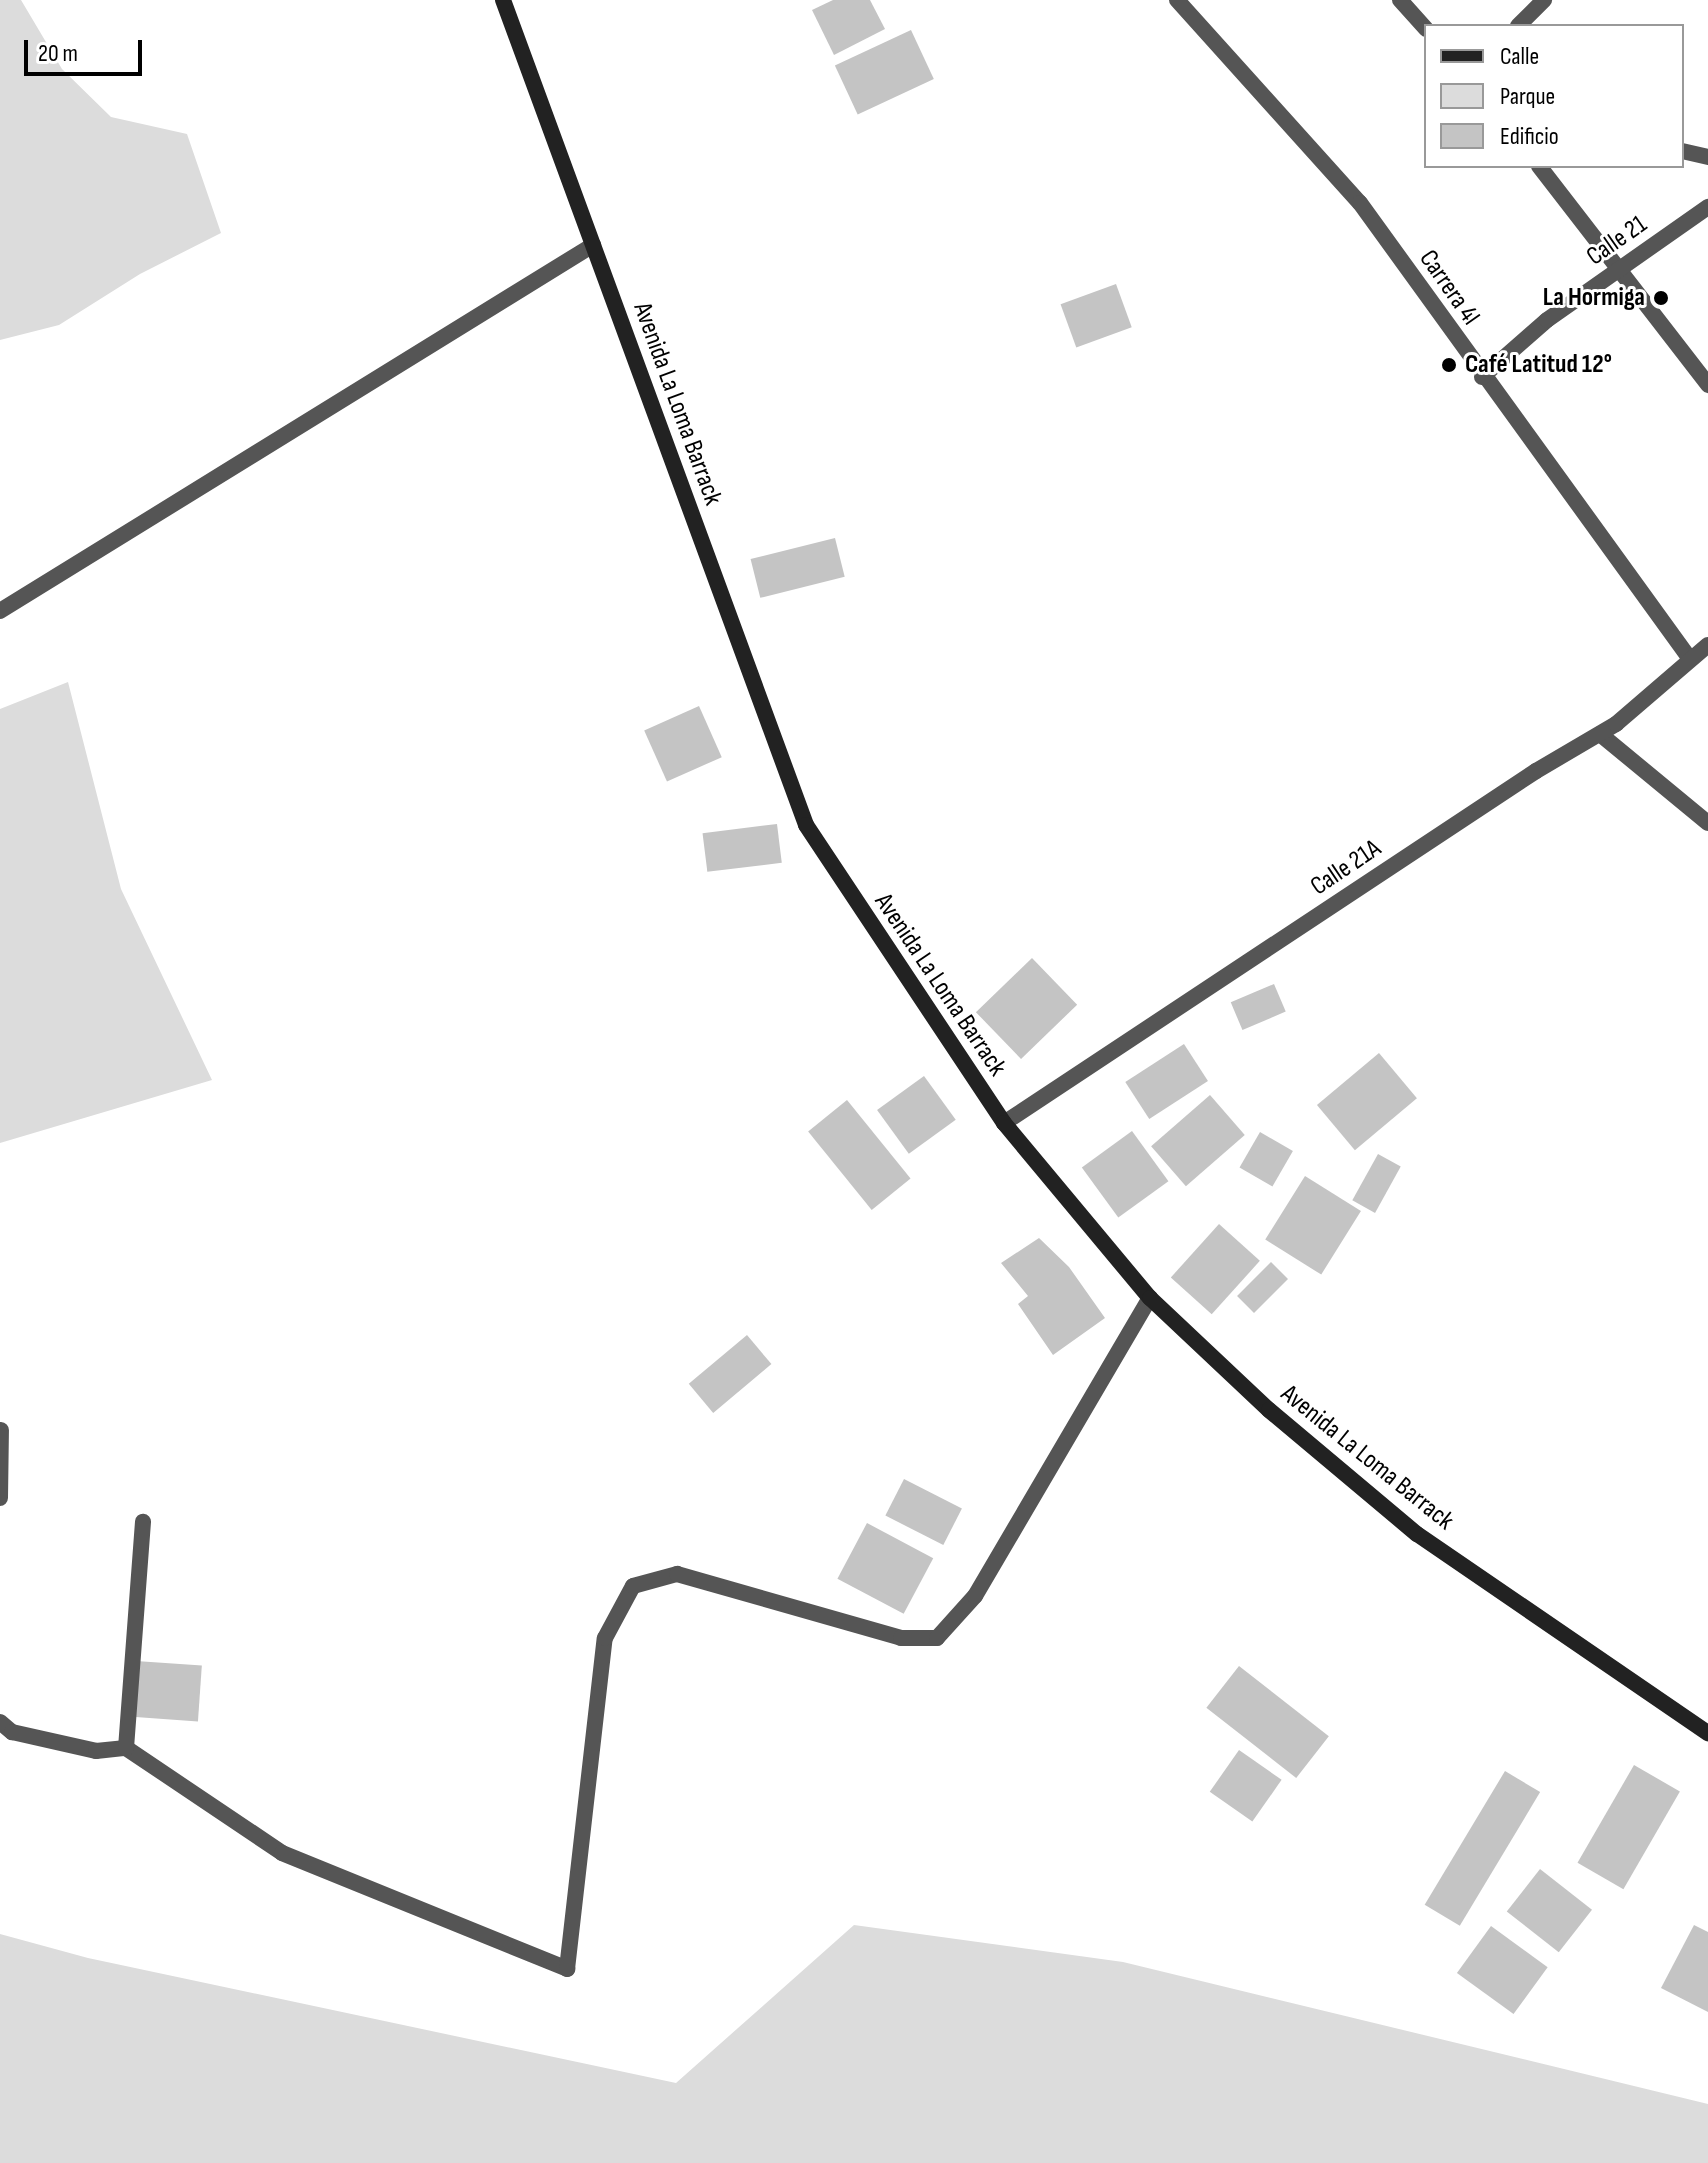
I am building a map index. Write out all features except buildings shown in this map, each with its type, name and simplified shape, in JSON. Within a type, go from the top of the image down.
[{"type":"main road","name":"Avenida La Loma Barrack","points":[[503,0],[806,825],[1004,1123],[1150,1298],[1269,1410],[1417,1534],[1708,1733]]},
{"type":"street","name":"Carrera 4I","points":[[1177,0],[1360,203],[1482,377],[1690,659]]},
{"type":"street","points":[[1400,0],[1424,27]]},
{"type":"street","points":[[1520,24],[1544,0]]},
{"type":"street","points":[[1684,151],[1708,157]]},
{"type":"street","points":[[1540,168],[1708,385]]},
{"type":"street","name":"Calle 21","points":[[1482,377],[1617,271],[1708,207]]},
{"type":"street","points":[[0,611],[593,245]]},
{"type":"street","name":"Calle 21A","points":[[1004,1123],[1600,734],[1708,645]]},
{"type":"street","points":[[1600,734],[1708,823]]},
{"type":"street","points":[[0,1722],[12,1732],[96,1751],[126,1748],[282,1853],[567,1969],[605,1638],[633,1586],[677,1574],[901,1638],[937,1638],[975,1596],[1150,1298]]},
{"type":"street","points":[[0,1498],[1,1430]]},
{"type":"street","points":[[126,1748],[143,1522]]},
{"type":"green space","points":[[0,0],[21,0],[62,69],[111,117],[187,134],[221,233],[140,274],[59,325],[0,340]]},
{"type":"green space","points":[[68,682],[121,889],[212,1080],[0,1143],[0,709]]},
{"type":"green space","points":[[854,1925],[1123,1962],[1708,2104],[1708,2163],[0,2163],[0,1934],[88,1958],[676,2083]]},
{"type":"place","name":"La Hormiga","points":[[1661,298]]},
{"type":"place","name":"Café Latitud 12°","points":[[1449,365]]}]
